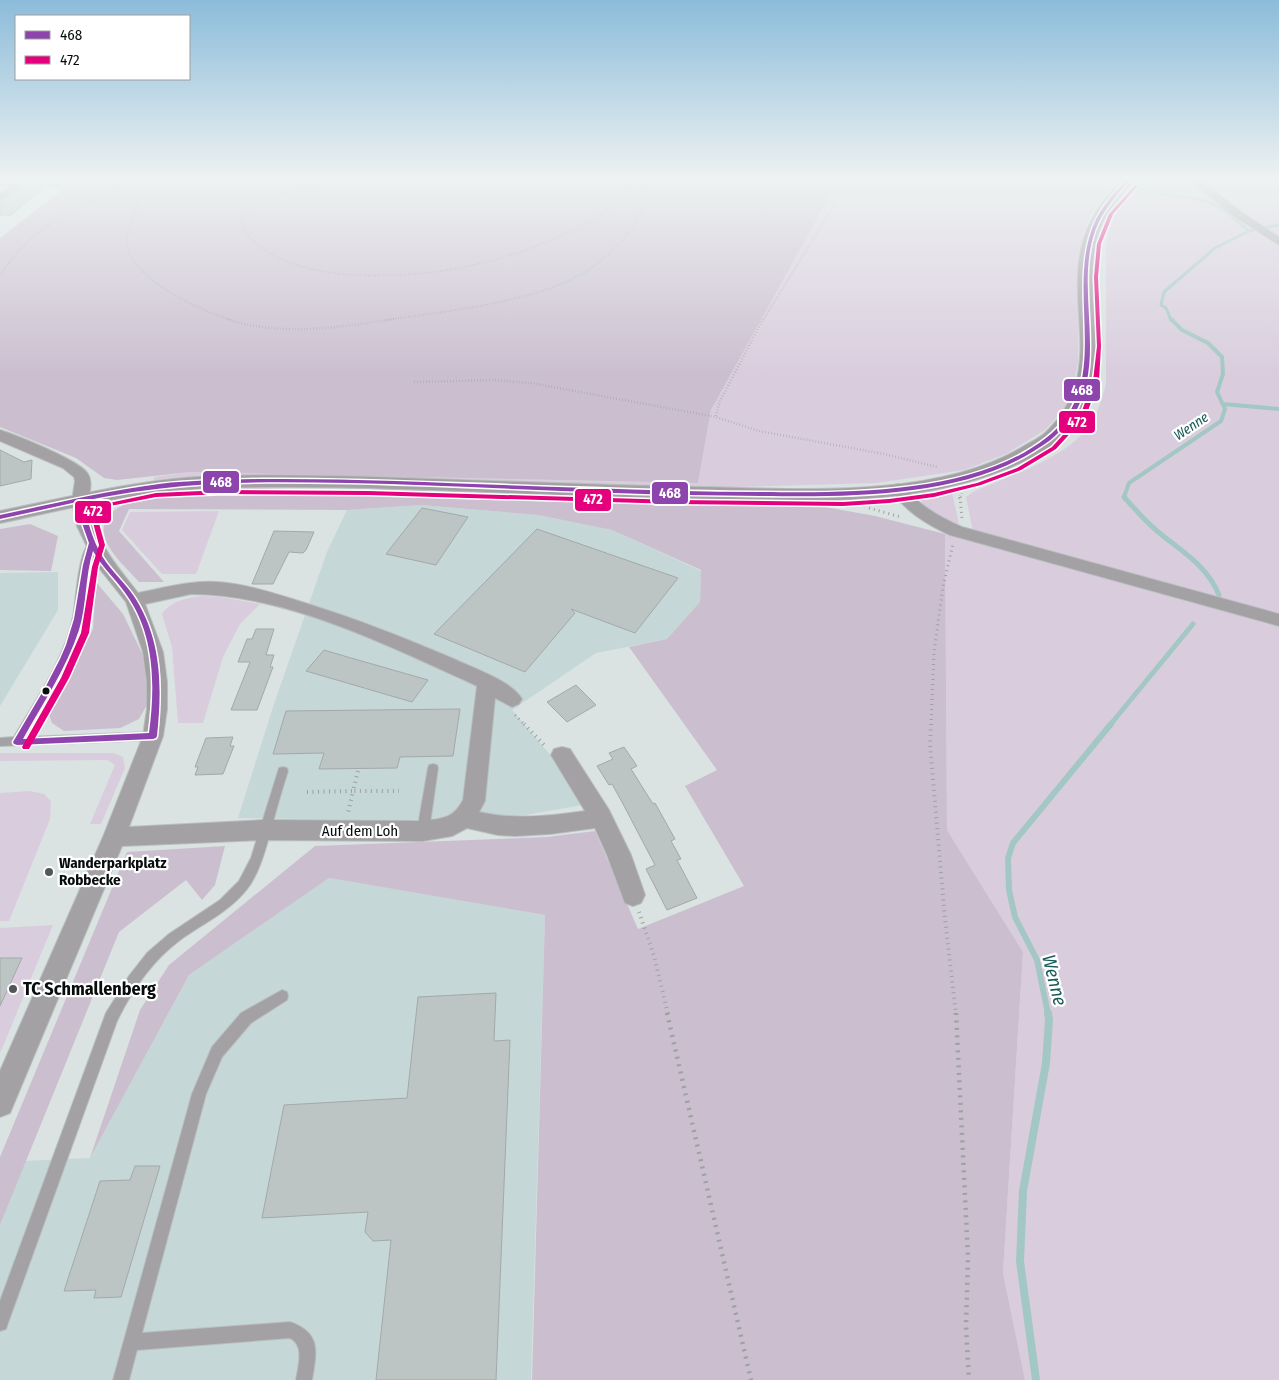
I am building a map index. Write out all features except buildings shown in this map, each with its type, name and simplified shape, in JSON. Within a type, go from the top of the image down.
[{"type":"street","points":[[0,518],[156,485],[214,482],[346,482],[662,493],[807,494],[960,485],[978,473],[1036,448],[1064,426],[1075,412],[1083,395],[1089,357],[1086,268],[1089,243]]},
{"type":"street","points":[[0,435],[77,470],[83,481],[80,501],[85,526],[92,544],[101,559],[134,600],[154,652],[157,682],[157,709],[153,736],[114,837],[0,1103]]},
{"type":"street","points":[[898,489],[919,510],[960,533],[1279,620]]},
{"type":"street","points":[[134,600],[192,588],[217,588],[260,595],[340,620],[389,638],[487,682],[510,698]]},
{"type":"street","points":[[487,682],[474,801],[465,818],[480,823],[539,826],[601,817]]},
{"type":"street","points":[[562,755],[601,817],[619,855],[633,896]]},
{"type":"street","name":"Auf dem Loh","points":[[114,837],[264,830],[423,830],[452,826],[465,818]]},
{"type":"lane","points":[[17,742],[67,650],[79,612],[87,555],[92,544]]},
{"type":"lane","points":[[0,742],[153,736]]},
{"type":"lane","points":[[423,830],[433,768]]},
{"type":"lane","points":[[0,1323],[120,997],[139,970],[158,951],[183,930],[223,904],[242,887],[253,872],[282,770]]},
{"type":"lane","points":[[121,1380],[199,1094],[217,1052],[232,1033],[246,1018],[282,996]]},
{"type":"lane","points":[[132,1342],[290,1330],[301,1335],[306,1344],[307,1358],[304,1380]]},
{"type":"path","points":[[0,275],[26,243]]},
{"type":"path","points":[[128,243],[129,252],[143,271],[165,290],[187,303],[239,322],[259,327],[309,328],[368,324],[528,294],[574,278],[597,264],[618,243]]},
{"type":"path","points":[[258,243],[268,252],[286,262],[310,269],[363,275],[437,273],[485,264],[539,243]]},
{"type":"path","points":[[716,416],[719,403],[766,314],[810,243]]},
{"type":"path","points":[[414,382],[492,380],[531,383],[675,411],[716,416],[759,431],[912,460],[936,467],[960,485],[960,533],[942,587],[934,652],[930,745],[945,919],[956,1013],[968,1257],[966,1327],[969,1380]]},
{"type":"path","points":[[510,698],[506,706],[547,748],[562,755]]},
{"type":"path","points":[[353,791],[358,771]]},
{"type":"path","points":[[307,792],[399,790]]},
{"type":"path","points":[[633,896],[649,936],[751,1380]]},
{"type":"shaded area","points":[[0,243],[803,243],[711,410],[698,483],[190,472],[117,480],[104,478],[76,458],[0,427]]},
{"type":"shaded area","points":[[803,243],[1082,243],[1078,362],[1070,402],[1045,430],[1006,454],[964,470],[877,483],[699,488],[258,488],[152,495],[154,477],[190,472],[698,483],[711,410]]},
{"type":"shaded area","points":[[1106,243],[1279,243],[1279,1380],[1025,1380],[1003,1273],[1023,952],[947,830],[945,534],[1243,613],[973,531],[966,497],[973,492],[1052,457],[1079,437],[1095,416],[1106,384]]},
{"type":"shaded area","points":[[258,488],[820,506],[875,516],[945,534],[947,830],[1023,952],[1003,1273],[1025,1380],[532,1380],[545,915],[329,878],[189,975],[90,1158],[140,1010],[169,965],[315,846],[547,837],[595,831],[638,929],[744,886],[685,786],[717,770],[629,647],[667,639],[700,602],[701,570],[612,530],[538,515],[421,505],[347,510],[129,509],[119,531],[164,582],[139,582],[118,559],[106,540],[104,533],[107,518],[121,506],[142,499],[168,494]]},
{"type":"shaded area","points":[[951,488],[959,524],[929,511],[921,501],[920,495],[925,492]]},
{"type":"shaded area","points":[[421,505],[538,515],[612,530],[701,571],[700,602],[667,639],[596,653],[512,710],[563,770],[582,805],[526,815],[474,815],[409,820],[238,818],[274,704],[327,552],[347,510]]},
{"type":"shaded area","points":[[219,511],[196,574],[162,574],[122,530],[130,512]]},
{"type":"shaded area","points":[[30,524],[58,536],[51,571],[0,570],[0,529]]},
{"type":"shaded area","points":[[58,572],[58,610],[0,706],[0,573]]},
{"type":"shaded area","points":[[96,582],[123,614],[142,653],[149,701],[139,719],[120,728],[64,731],[52,723],[48,711],[93,629]]},
{"type":"shaded area","points":[[201,596],[221,597],[260,604],[240,624],[223,657],[203,723],[178,723],[172,647],[162,614],[175,603],[184,599]]},
{"type":"shaded area","points":[[0,753],[114,753],[123,757],[125,768],[101,824],[90,824],[115,765],[107,760],[0,761]]},
{"type":"shaded area","points":[[30,791],[44,794],[51,801],[50,819],[9,921],[0,921],[0,793]]},
{"type":"shaded area","points":[[225,846],[215,885],[202,900],[186,880],[119,932],[0,1225],[0,1157],[127,852]]},
{"type":"shaded area","points":[[329,878],[545,915],[531,1380],[0,1380],[0,1225],[25,1161],[90,1158],[189,975]]},
{"type":"shaded area","name":"TC Schmallenberg","points":[[53,925],[1,1051],[0,1052],[0,928]]},
{"type":"waterway","name":"Wenne","points":[[1171,320],[1166,308],[1161,305],[1164,292],[1215,248],[1224,243]]},
{"type":"waterway","name":"Wenne","points":[[1124,497],[1129,483],[1221,421],[1225,409],[1217,392],[1223,374],[1222,357],[1208,343],[1182,330],[1171,319]]},
{"type":"waterway","points":[[1223,404],[1279,409]]},
{"type":"waterway","name":"Wenne","points":[[1124,497],[1140,515],[1208,575],[1219,595]]},
{"type":"waterway","name":"Wenne","points":[[1110,725],[1193,624]]},
{"type":"waterway","name":"Wenne","points":[[1048,1014],[1037,960],[1015,917],[1009,890],[1008,858],[1013,843],[1111,724]]},
{"type":"waterway","name":"Wenne","points":[[1036,1380],[1020,1261],[1023,1191],[1046,1063],[1048,1013]]},
{"type":"transit line","name":"468","points":[[0,517],[133,490],[186,483],[213,482],[353,482],[734,494],[868,492],[908,489],[947,482],[984,472],[1019,458],[1049,439],[1069,418],[1081,395],[1086,371],[1088,346],[1085,293],[1090,243]]},
{"type":"transit line","name":"472","points":[[26,747],[65,678],[85,633],[95,567],[102,545],[92,508],[156,495],[223,492],[368,493],[676,502],[843,504],[889,501],[934,495],[979,484],[1019,469],[1054,448],[1083,416],[1096,381],[1099,346],[1096,277],[1099,243]]},
{"type":"transit line","name":"468","points":[[17,742],[153,736],[156,684],[153,650],[148,633],[134,601],[105,565],[96,550],[86,526],[80,501]]},
{"type":"transit line","name":"468","points":[[17,742],[56,674],[70,645],[78,619],[86,565],[92,544]]},
{"type":"place","name":"Wanderparkplatz Robbecke","points":[[49,872]]},
{"type":"place","name":"TC Schmallenberg","points":[[13,989]]}]
